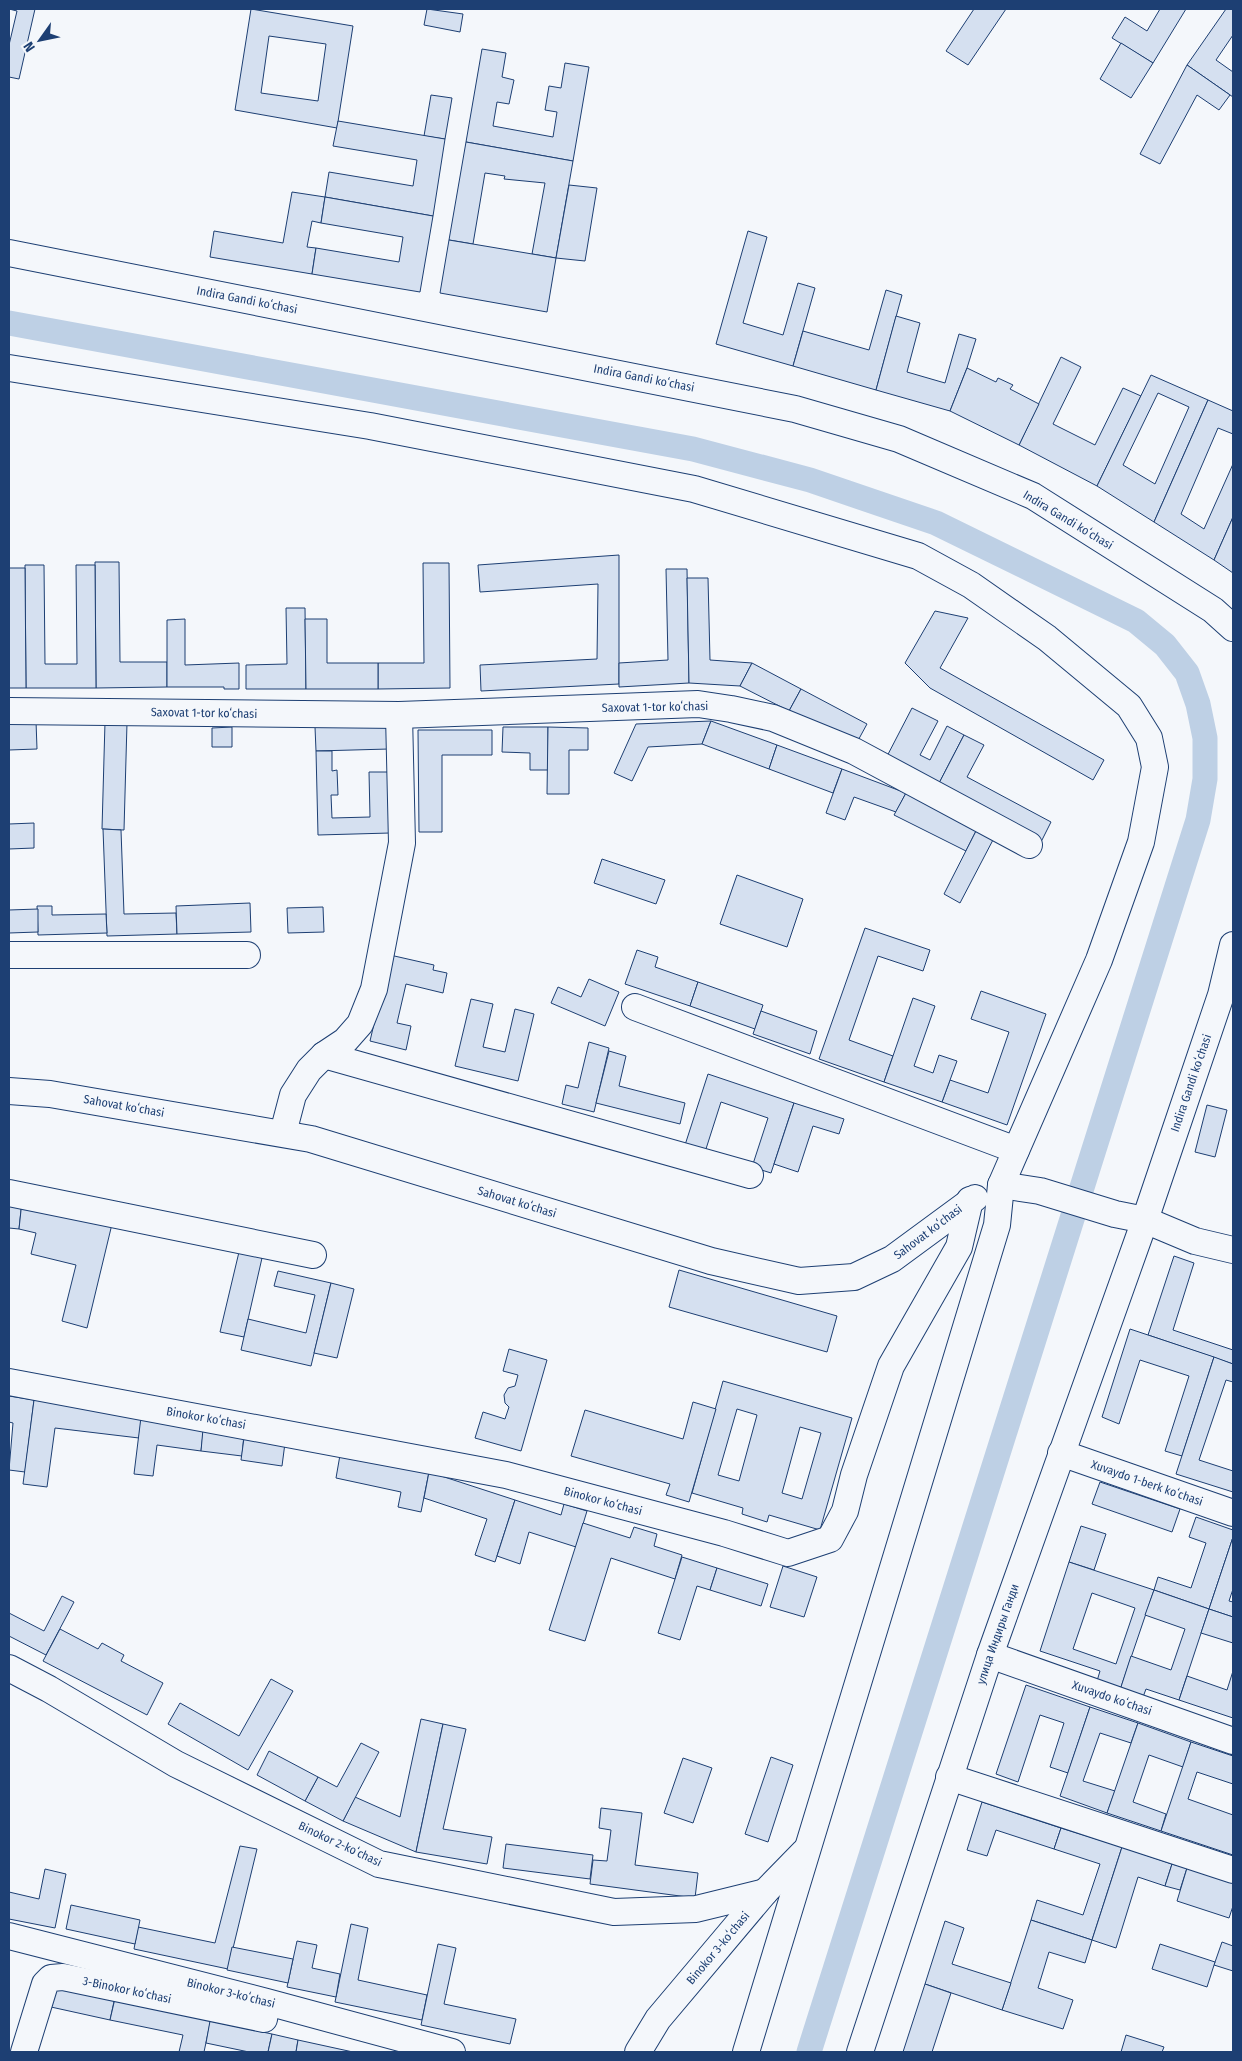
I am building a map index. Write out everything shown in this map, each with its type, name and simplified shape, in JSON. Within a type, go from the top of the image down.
[{"type":"street","name":"Indira Gandi koʻchasi","points":[[9,253],[795,409],[899,439],[1033,496],[1213,610],[1233,628]]},
{"type":"street","points":[[9,368],[370,426],[694,489],[918,556],[971,585],[1047,638],[1129,706],[1149,738],[1154,767],[1141,842],[1099,960],[1001,1185],[997,1225],[806,1849],[746,2052]]},
{"type":"street","name":"Saxovat 1-tor koʻchasi","points":[[9,710],[399,715],[698,704],[773,718],[854,751],[1029,845]]},
{"type":"street","points":[[283,1134],[293,1095],[309,1070],[324,1055],[345,1041],[360,1024],[374,989],[402,843],[399,715]]},
{"type":"street","name":"Indira Gandi koʻchasi","points":[[1145,1220],[1221,995],[1233,946]]},
{"type":"street","points":[[9,955],[247,955]]},
{"type":"street","points":[[635,1007],[1016,1150]]},
{"type":"street","points":[[324,1055],[750,1175]]},
{"type":"street","name":"Sahovat koʻchasi","points":[[9,1091],[50,1094],[311,1139],[710,1261],[799,1281],[854,1277],[892,1259],[970,1200],[1001,1185]]},
{"type":"street","points":[[1001,1185],[1040,1191],[1115,1214],[1145,1220],[1196,1241],[1233,1250]]},
{"type":"street","points":[[9,1193],[313,1255]]},
{"type":"street","name":"Binokor koʻchasi","points":[[9,1382],[506,1475],[715,1531],[788,1553],[830,1538],[845,1511],[854,1475],[890,1366],[959,1247],[970,1200]]},
{"type":"street","name":"улица Индиры Ганди","points":[[860,2052],[990,1655],[1145,1220]]},
{"type":"street","name":"Xuvaydo 1-berk koʻchasi","points":[[1061,1453],[1233,1513]]},
{"type":"street","name":"Xuvaydo koʻchasi","points":[[990,1655],[1233,1740]]},
{"type":"street","name":"Binokor 2-koʻchasi","points":[[9,1668],[49,1689],[176,1764],[379,1864],[614,1912],[696,1909],[765,1892]]},
{"type":"street","points":[[949,1777],[1233,1870]]},
{"type":"street","name":"Binokor 3-koʻchasi","points":[[638,2052],[658,2019],[765,1892],[806,1849]]},
{"type":"street","name":"Binokor 3-koʻchasi","points":[[9,1936],[267,2002],[452,2052]]},
{"type":"street","name":"3-Binokor koʻchasi","points":[[24,2052],[46,1984],[51,1978],[63,1976],[264,2019],[267,2002]]},
{"type":"building","points":[[9,9],[35,9],[19,79],[9,77],[9,45],[17,11]]},
{"type":"building","points":[[251,9],[353,26],[337,128],[235,110]],"holes":[[[269,36],[326,44],[318,101],[261,93]]]},
{"type":"building","points":[[427,9],[463,14],[460,32],[424,25]]},
{"type":"building","points":[[974,9],[1006,9],[968,65],[946,51]]},
{"type":"building","points":[[1160,9],[1186,9],[1153,63],[1112,38],[1125,17],[1147,31]]},
{"type":"building","points":[[1226,9],[1233,9],[1233,35],[1216,60],[1233,72],[1233,97],[1187,65]]},
{"type":"building","points":[[1121,43],[1153,63],[1131,98],[1100,79]]},
{"type":"building","points":[[482,49],[506,53],[502,77],[514,80],[509,104],[497,102],[493,126],[553,137],[557,112],[545,110],[549,86],[561,88],[565,63],[589,67],[573,161],[466,142]]},
{"type":"building","points":[[1187,65],[1230,95],[1219,110],[1197,95],[1160,164],[1140,154]]},
{"type":"building","points":[[431,95],[452,98],[445,139],[424,136]]},
{"type":"building","points":[[338,121],[445,139],[433,216],[325,197],[329,172],[413,186],[417,160],[333,146]]},
{"type":"building","points":[[466,142],[573,161],[556,258],[532,254],[545,183],[504,179],[505,176],[485,173],[473,244],[449,240]]},
{"type":"building","points":[[569,185],[597,188],[585,261],[556,258]]},
{"type":"building","points":[[292,192],[325,197],[321,223],[312,221],[307,247],[316,248],[312,274],[210,257],[214,231],[283,243]]},
{"type":"building","points":[[325,197],[433,216],[420,292],[312,274],[316,248],[399,262],[403,237],[321,223]]},
{"type":"building","points":[[748,231],[767,237],[743,323],[783,335],[798,283],[815,288],[793,366],[716,344]]},
{"type":"building","points":[[449,240],[556,258],[547,312],[440,293]]},
{"type":"building","points":[[886,290],[902,295],[876,390],[793,366],[803,331],[869,350]]},
{"type":"building","points":[[896,316],[920,323],[907,372],[945,383],[959,334],[976,339],[950,411],[876,390]]},
{"type":"building","points":[[1061,357],[1081,367],[1053,424],[1095,445],[1123,388],[1141,396],[1097,486],[1019,445]]},
{"type":"building","points":[[967,368],[996,382],[998,378],[1013,385],[1010,389],[1039,404],[1019,445],[950,411]]},
{"type":"building","points":[[1151,375],[1208,400],[1154,522],[1097,486]],"holes":[[[1158,393],[1189,407],[1155,484],[1123,465]]]},
{"type":"building","points":[[1208,400],[1233,411],[1233,434],[1218,428],[1181,514],[1204,529],[1233,464],[1233,517],[1214,560],[1154,522]]},
{"type":"building","points":[[1233,517],[1233,573],[1214,560]]},
{"type":"building","points":[[619,555],[619,684],[481,691],[480,665],[597,659],[598,584],[480,592],[478,565]]},
{"type":"building","points":[[95,562],[119,562],[120,662],[167,662],[167,687],[96,688]]},
{"type":"building","points":[[423,563],[449,563],[450,688],[378,689],[378,663],[424,663]]},
{"type":"building","points":[[25,565],[44,565],[45,664],[77,664],[76,565],[95,565],[96,688],[26,688]]},
{"type":"building","points":[[9,568],[25,568],[26,688],[9,688]]},
{"type":"building","points":[[666,569],[687,569],[689,683],[619,687],[619,663],[668,660]]},
{"type":"building","points":[[687,578],[708,578],[710,660],[752,663],[740,686],[689,683]]},
{"type":"building","points":[[286,608],[305,608],[306,689],[246,689],[246,665],[287,664]]},
{"type":"building","points":[[935,611],[968,618],[940,668],[1104,760],[1093,780],[930,688],[905,663]]},
{"type":"building","points":[[185,619],[185,665],[239,663],[239,689],[224,689],[224,687],[167,687],[167,620]]},
{"type":"building","points":[[305,619],[327,619],[327,663],[378,663],[378,689],[306,689]]},
{"type":"building","points":[[752,663],[801,689],[789,711],[740,686]]},
{"type":"building","points":[[801,689],[867,724],[855,746],[789,711]]},
{"type":"building","points":[[912,708],[938,721],[920,755],[930,760],[947,726],[964,735],[936,789],[884,762]]},
{"type":"building","points":[[9,721],[36,721],[37,749],[9,750]]},
{"type":"building","points":[[711,721],[702,744],[648,747],[632,781],[614,773],[636,724]]},
{"type":"building","points":[[711,721],[777,745],[769,769],[702,744]]},
{"type":"building","points":[[105,722],[127,723],[124,830],[102,829]]},
{"type":"building","points":[[388,725],[389,749],[316,751],[315,727]]},
{"type":"building","points":[[232,727],[232,747],[212,747],[212,728]]},
{"type":"building","points":[[503,727],[548,727],[548,770],[530,770],[530,753],[502,752]]},
{"type":"building","points":[[548,727],[588,728],[588,750],[569,750],[569,794],[547,794]]},
{"type":"building","points":[[418,730],[492,730],[492,755],[442,755],[442,832],[419,832]]},
{"type":"building","points":[[964,735],[984,745],[967,777],[1051,822],[1040,844],[936,789]]},
{"type":"building","points":[[777,745],[842,769],[833,793],[769,769]]},
{"type":"building","points":[[316,751],[332,751],[332,771],[337,770],[338,795],[331,795],[332,818],[370,817],[369,772],[388,772],[390,833],[318,835]]},
{"type":"building","points":[[842,769],[906,793],[896,812],[854,797],[845,820],[826,813]]},
{"type":"building","points":[[906,793],[977,829],[966,851],[894,815]]},
{"type":"building","points":[[34,823],[34,848],[9,849],[9,824]]},
{"type":"building","points":[[103,829],[121,830],[124,914],[176,913],[177,934],[107,936]]},
{"type":"building","points":[[977,829],[994,838],[960,903],[944,894]]},
{"type":"building","points":[[602,859],[665,880],[656,904],[594,883]]},
{"type":"building","points":[[737,875],[803,899],[787,947],[720,924]]},
{"type":"building","points":[[250,903],[251,932],[177,934],[176,906]]},
{"type":"building","points":[[37,906],[52,906],[52,915],[106,914],[107,933],[38,935]]},
{"type":"building","points":[[323,907],[324,932],[288,933],[287,908]]},
{"type":"building","points":[[38,909],[38,932],[9,933],[9,910]]},
{"type":"building","points":[[865,928],[930,950],[923,971],[878,956],[849,1040],[893,1056],[884,1082],[819,1059]]},
{"type":"building","points":[[637,950],[658,957],[655,967],[698,982],[690,1006],[625,984]]},
{"type":"building","points":[[390,955],[434,965],[433,970],[447,973],[443,993],[406,984],[397,1023],[411,1026],[406,1050],[370,1041]]},
{"type":"building","points":[[589,979],[619,992],[605,1026],[551,1003],[558,987],[581,997]]},
{"type":"building","points":[[698,982],[763,1005],[755,1029],[690,1006]]},
{"type":"building","points":[[981,991],[1046,1014],[1007,1125],[942,1102],[950,1080],[988,1093],[1009,1032],[971,1019]]},
{"type":"building","points":[[913,998],[935,1006],[914,1066],[933,1073],[939,1055],[957,1061],[942,1102],[884,1082]]},
{"type":"building","points":[[471,999],[493,1004],[483,1047],[505,1052],[515,1009],[534,1014],[518,1081],[455,1066]]},
{"type":"building","points":[[761,1011],[817,1031],[810,1054],[753,1034]]},
{"type":"building","points":[[589,1042],[609,1048],[594,1112],[562,1104],[566,1085],[578,1088]]},
{"type":"building","points":[[609,1051],[626,1056],[619,1086],[685,1103],[680,1124],[596,1103]]},
{"type":"building","points":[[708,1074],[794,1103],[771,1173],[752,1167],[768,1118],[721,1102],[705,1152],[685,1145]]},
{"type":"building","points":[[794,1103],[844,1119],[839,1134],[813,1126],[798,1172],[774,1164]]},
{"type":"building","points":[[1207,1105],[1227,1110],[1215,1157],[1195,1152]]},
{"type":"building","points":[[9,1200],[22,1201],[19,1229],[9,1228]]},
{"type":"building","points":[[22,1201],[112,1224],[87,1328],[62,1321],[76,1265],[31,1254],[36,1233],[19,1229]]},
{"type":"building","points":[[239,1252],[262,1258],[244,1337],[220,1332]]},
{"type":"building","points":[[1174,1256],[1194,1263],[1173,1330],[1233,1350],[1233,1364],[1148,1335]]},
{"type":"building","points":[[679,1270],[837,1316],[827,1352],[669,1307]]},
{"type":"building","points":[[278,1271],[331,1283],[311,1366],[241,1350],[248,1319],[306,1333],[315,1295],[274,1286]]},
{"type":"building","points":[[331,1283],[354,1289],[337,1358],[314,1353]]},
{"type":"building","points":[[1130,1329],[1214,1357],[1182,1456],[1165,1451],[1189,1376],[1140,1360],[1119,1424],[1102,1417]]},
{"type":"building","points":[[509,1349],[547,1360],[521,1451],[475,1438],[483,1412],[505,1419],[509,1407],[505,1403],[504,1395],[508,1388],[515,1386],[518,1375],[503,1371]]},
{"type":"building","points":[[1214,1357],[1233,1364],[1233,1382],[1226,1380],[1199,1460],[1233,1471],[1233,1492],[1176,1474]]},
{"type":"building","points":[[723,1381],[852,1418],[820,1530],[769,1515],[767,1522],[742,1514],[743,1508],[692,1493]],"holes":[[[737,1409],[757,1415],[739,1481],[718,1475]],[[800,1427],[821,1433],[802,1499],[782,1493]]]},
{"type":"building","points":[[9,1396],[34,1400],[25,1472],[9,1470],[13,1423],[9,1422]]},
{"type":"building","points":[[34,1400],[142,1414],[139,1438],[55,1428],[47,1487],[23,1484]]},
{"type":"building","points":[[693,1402],[716,1409],[689,1502],[666,1495],[670,1484],[571,1456],[585,1410],[683,1439]]},
{"type":"building","points":[[141,1417],[204,1426],[201,1451],[157,1445],[153,1476],[134,1474]]},
{"type":"building","points":[[203,1429],[244,1434],[242,1456],[201,1451]]},
{"type":"building","points":[[244,1438],[285,1443],[282,1466],[241,1460]]},
{"type":"building","points":[[340,1455],[429,1472],[421,1512],[398,1507],[401,1492],[336,1478]]},
{"type":"building","points":[[429,1472],[515,1500],[495,1562],[475,1555],[487,1519],[424,1498]]},
{"type":"building","points":[[1100,1482],[1180,1509],[1172,1532],[1092,1504]]},
{"type":"building","points":[[515,1500],[561,1515],[564,1504],[587,1511],[576,1547],[529,1532],[520,1564],[497,1556]]},
{"type":"building","points":[[1196,1517],[1233,1530],[1233,1537],[1209,1609],[1154,1590],[1158,1577],[1191,1588],[1206,1543],[1189,1537]]},
{"type":"building","points":[[583,1523],[630,1538],[634,1527],[657,1534],[654,1546],[682,1555],[675,1579],[611,1558],[585,1641],[549,1630]]},
{"type":"building","points":[[1081,1526],[1106,1534],[1094,1570],[1069,1562]]},
{"type":"building","points":[[1233,1537],[1233,1589],[1229,1601],[1233,1602],[1233,1617],[1209,1609]]},
{"type":"building","points":[[682,1557],[717,1568],[710,1590],[697,1586],[680,1640],[658,1633]]},
{"type":"building","points":[[1069,1562],[1154,1590],[1120,1690],[1097,1681],[1100,1671],[1040,1651]],"holes":[[[1092,1593],[1135,1608],[1116,1664],[1073,1649]]]},
{"type":"building","points":[[783,1566],[817,1577],[804,1617],[770,1607]]},
{"type":"building","points":[[717,1568],[768,1584],[761,1606],[710,1590]]},
{"type":"building","points":[[1154,1590],[1209,1609],[1179,1700],[1146,1689],[1143,1697],[1120,1690],[1131,1656],[1171,1670],[1185,1629],[1145,1615]]},
{"type":"building","points":[[62,1596],[74,1602],[46,1655],[9,1636],[9,1613],[44,1631]]},
{"type":"building","points":[[1209,1609],[1233,1617],[1233,1643],[1201,1633]]},
{"type":"building","points":[[60,1629],[98,1649],[102,1643],[124,1655],[121,1661],[163,1683],[147,1715],[43,1661]]},
{"type":"building","points":[[1233,1671],[1233,1718],[1179,1700],[1187,1676],[1227,1690]]},
{"type":"building","points":[[271,1679],[293,1691],[248,1770],[168,1724],[180,1703],[239,1736]]},
{"type":"building","points":[[1026,1685],[1090,1707],[1068,1773],[1050,1767],[1064,1723],[1040,1715],[1018,1782],[996,1774]]},
{"type":"building","points":[[1090,1707],[1138,1723],[1131,1743],[1100,1733],[1083,1781],[1115,1791],[1107,1813],[1060,1796]]},
{"type":"building","points":[[421,1719],[443,1724],[416,1852],[343,1821],[355,1797],[400,1817]]},
{"type":"building","points":[[1138,1723],[1191,1742],[1183,1767],[1149,1755],[1133,1802],[1166,1814],[1161,1831],[1107,1813]]},
{"type":"building","points":[[443,1724],[466,1729],[443,1829],[492,1837],[487,1864],[416,1852]]},
{"type":"building","points":[[1191,1742],[1233,1756],[1233,1784],[1197,1772],[1188,1799],[1233,1815],[1233,1855],[1161,1831]]},
{"type":"building","points":[[361,1743],[379,1752],[343,1821],[305,1801],[318,1777],[337,1787]]},
{"type":"building","points":[[269,1751],[318,1777],[305,1801],[257,1775]]},
{"type":"building","points":[[771,1757],[793,1765],[768,1842],[745,1834]]},
{"type":"building","points":[[683,1758],[712,1768],[693,1823],[664,1813]]},
{"type":"building","points":[[982,1802],[1061,1828],[1054,1849],[996,1830],[987,1856],[967,1850]]},
{"type":"building","points":[[601,1808],[642,1813],[635,1865],[698,1873],[695,1898],[590,1884],[593,1860],[607,1861],[611,1830],[599,1828]]},
{"type":"building","points":[[1061,1828],[1122,1847],[1092,1940],[1031,1920],[1037,1900],[1083,1915],[1100,1864],[1054,1849]]},
{"type":"building","points":[[506,1844],[593,1855],[590,1879],[503,1868]]},
{"type":"building","points":[[240,1846],[257,1849],[228,1969],[134,1949],[138,1927],[215,1943]]},
{"type":"building","points":[[1122,1847],[1172,1864],[1165,1886],[1138,1877],[1116,1948],[1092,1940]]},
{"type":"building","points":[[1172,1864],[1187,1868],[1180,1890],[1165,1886]]},
{"type":"building","points":[[1187,1868],[1233,1883],[1233,1906],[1229,1918],[1177,1901]]},
{"type":"building","points":[[45,1869],[66,1874],[55,1928],[9,1919],[9,1892],[39,1899]]},
{"type":"building","points":[[71,1905],[140,1920],[135,1944],[66,1929]]},
{"type":"building","points":[[1031,1920],[1092,1940],[1085,1963],[1049,1952],[1038,1988],[1073,2000],[1063,2029],[1002,2010]]},
{"type":"building","points":[[945,1921],[964,1928],[952,1964],[1011,1983],[1002,2010],[925,1984]]},
{"type":"building","points":[[351,1924],[368,1928],[358,1980],[427,1995],[422,2020],[335,2002]]},
{"type":"building","points":[[297,1941],[317,1945],[312,1968],[340,1974],[336,1997],[287,1987]]},
{"type":"building","points":[[1222,1942],[1233,1946],[1233,1971],[1214,1965]]},
{"type":"building","points":[[438,1944],[456,1948],[444,2004],[516,2019],[510,2044],[421,2025]]},
{"type":"building","points":[[1160,1944],[1215,1962],[1207,1987],[1152,1969]]},
{"type":"building","points":[[232,1947],[293,1959],[288,1983],[227,1970]]},
{"type":"building","points":[[56,1984],[115,1997],[110,2020],[51,2007]]},
{"type":"building","points":[[925,1984],[951,1993],[932,2052],[903,2052]]},
{"type":"building","points":[[116,1994],[212,2014],[204,2052],[179,2052],[183,2035],[110,2020]]},
{"type":"building","points":[[210,2021],[272,2034],[268,2052],[249,2052],[206,2043]]},
{"type":"building","points":[[272,2034],[298,2040],[296,2052],[268,2052]]},
{"type":"building","points":[[1126,2035],[1164,2047],[1162,2052],[1121,2052]]},
{"type":"building","points":[[298,2040],[353,2052],[296,2052]]},
{"type":"waterway","points":[[9,323],[693,449],[810,480],[936,523],[1136,621],[1165,645],[1187,673],[1198,704],[1205,738],[1205,779],[1198,820],[809,2052]]}]
